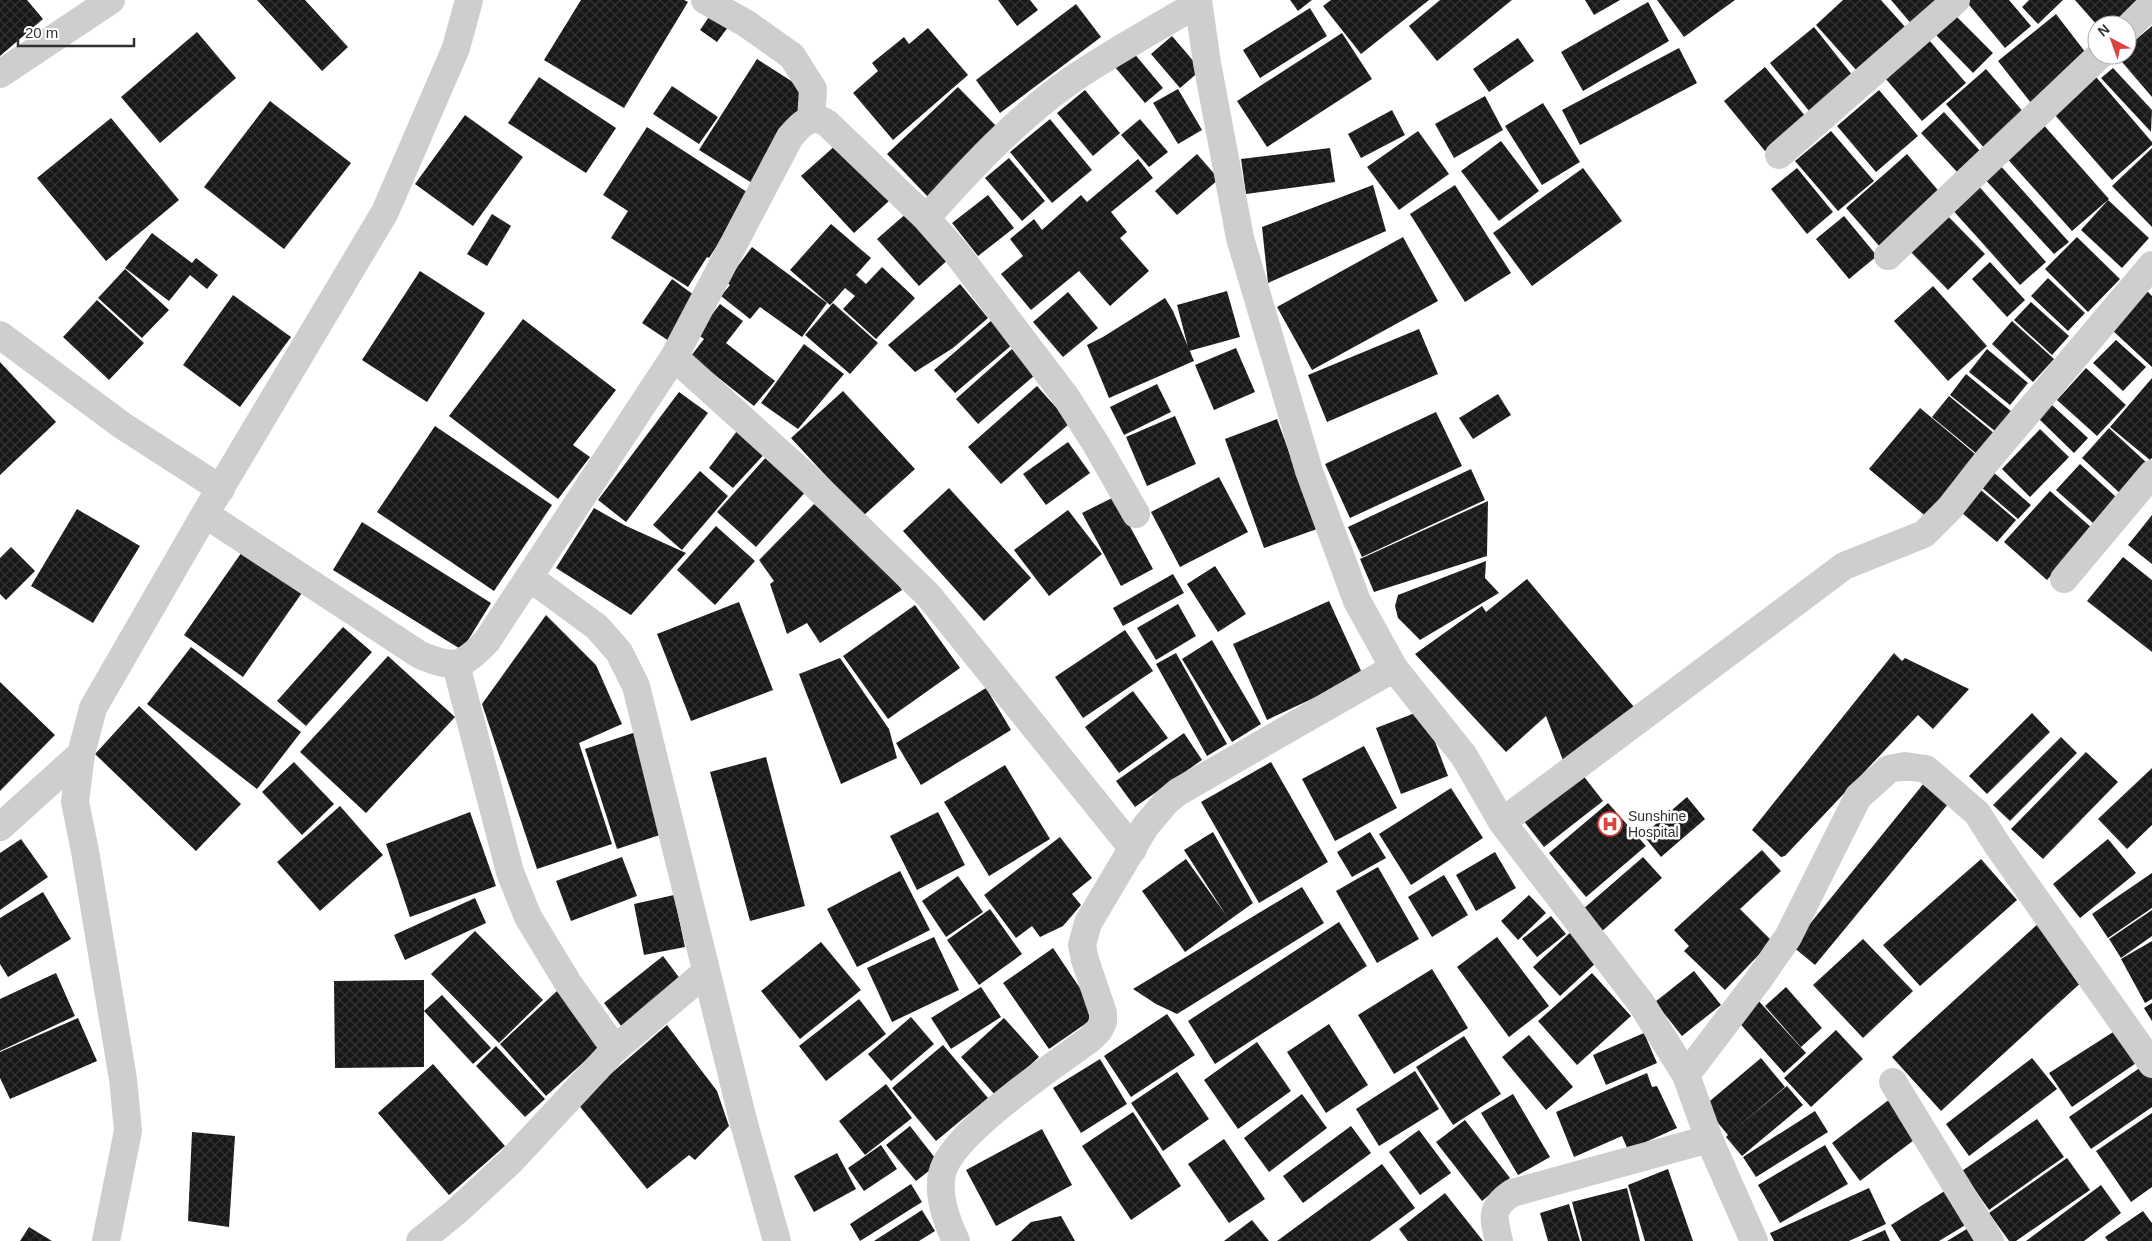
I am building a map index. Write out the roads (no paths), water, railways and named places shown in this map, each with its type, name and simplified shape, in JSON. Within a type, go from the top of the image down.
[{"type":"street","points":[[0,74],[112,0]]},
{"type":"street","points":[[106,1241],[128,1131],[123,1079],[75,802],[81,754],[93,708],[205,514],[386,212],[456,48],[470,0]]},
{"type":"street","points":[[705,0],[748,24],[792,56],[813,89],[811,119]]},
{"type":"street","points":[[1779,155],[1956,0]]},
{"type":"street","points":[[926,218],[980,158],[1018,122],[1063,87],[1198,2],[1238,228],[1245,257],[1309,472],[1357,601],[1394,668],[1464,756],[1502,822],[1641,1003],[1686,1075],[1709,1139],[1754,1241]]},
{"type":"street","points":[[2137,19],[2152,4]]},
{"type":"street","points":[[1888,256],[2089,65]]},
{"type":"street","points":[[205,514],[420,655],[439,662],[456,664],[472,657],[487,641],[674,357],[790,137],[801,123],[811,119],[822,120],[828,124],[926,218],[956,252],[1066,397],[1096,444],[1136,514]]},
{"type":"street","points":[[1502,822],[1844,566],[1924,534],[1950,508],[1986,462],[2152,265]]},
{"type":"street","points":[[0,335],[122,426],[221,489]]},
{"type":"street","points":[[674,357],[810,480],[929,596],[1133,849]]},
{"type":"street","points":[[2064,579],[2152,474]]},
{"type":"street","points":[[529,577],[597,627],[619,652],[636,686],[743,1120],[777,1241]]},
{"type":"street","points":[[456,664],[510,872],[528,918],[564,976],[614,1049]]},
{"type":"street","points":[[956,1241],[950,1230],[942,1201],[942,1174],[953,1151],[978,1123],[1090,1039],[1104,1022],[1100,1000],[1084,960],[1082,946],[1088,923],[1156,814],[1178,792],[1394,668]]},
{"type":"street","points":[[0,827],[81,754]]},
{"type":"street","points":[[1686,1075],[1759,979],[1788,937],[1858,797],[1889,769],[1905,766],[1926,769],[1977,813],[1998,846],[2152,1064]]},
{"type":"street","points":[[420,1241],[457,1211],[510,1162],[614,1049],[706,972]]},
{"type":"street","points":[[1893,1082],[1990,1241]]},
{"type":"street","points":[[1499,1241],[1494,1221],[1496,1209],[1501,1201],[1512,1193],[1709,1139]]},
{"type":"place","name":"Sunshine Hospital","points":[[1610,824]]}]
